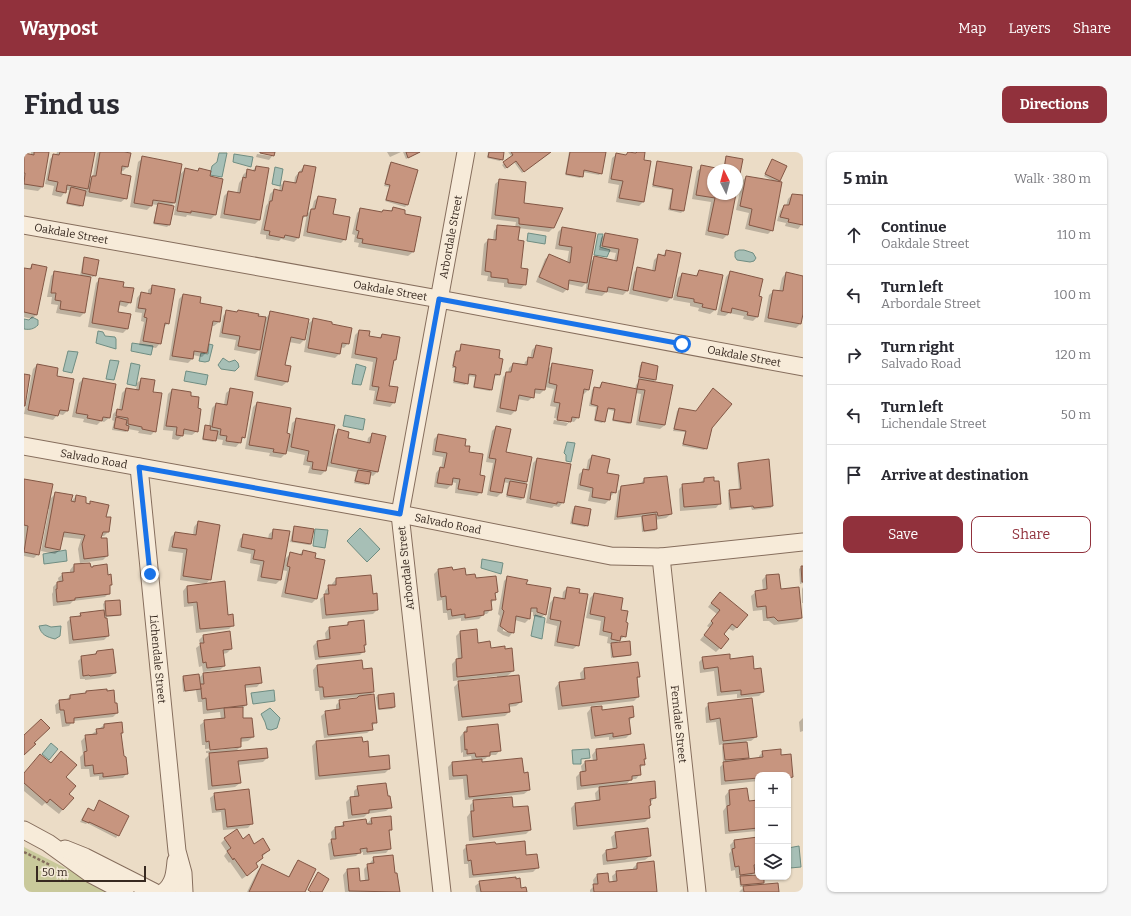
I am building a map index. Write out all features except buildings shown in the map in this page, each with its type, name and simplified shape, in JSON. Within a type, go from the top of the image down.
[{"type":"street","name":"Arbordale Street","points":[[442,892],[400,514],[466,152]]},
{"type":"street","name":"Oakdale Street","points":[[24,225],[439,299],[803,367]]},
{"type":"street","name":"Salvado Road","points":[[24,446],[400,514],[611,556],[661,557],[803,542]]},
{"type":"street","name":"Lichendale Street","points":[[139,467],[176,851],[173,879],[170,886],[164,892]]},
{"type":"street","name":"Ferndale Street","points":[[661,557],[697,892]]},
{"type":"street","points":[[24,830],[48,843],[85,857],[154,892]]},
{"type":"street","points":[[48,843],[82,869],[125,892]]},
{"type":"street","name":"Lichendale Street","points":[[176,851],[183,872],[184,892]]},
{"type":"green space","points":[[24,847],[113,892],[24,892]]},
{"type":"shaded area","points":[[219,153],[227,153],[222,177],[210,175],[212,166],[217,162]]},
{"type":"shaded area","points":[[234,154],[253,157],[251,167],[233,162]]},
{"type":"shaded area","points":[[275,167],[283,169],[280,186],[272,184]]},
{"type":"shaded area","points":[[528,233],[546,236],[545,244],[527,241]]},
{"type":"shaded area","points":[[598,234],[603,234],[600,247],[610,250],[607,257],[594,255]]},
{"type":"shaded area","points":[[739,250],[753,253],[756,258],[754,261],[750,262],[737,260],[735,257],[735,252]]},
{"type":"shaded area","points":[[32,317],[38,320],[38,325],[32,329],[24,329],[24,319],[29,320]]},
{"type":"shaded area","points":[[98,331],[103,332],[105,336],[115,337],[116,349],[96,343]]},
{"type":"shaded area","points":[[132,343],[153,346],[151,355],[131,351]]},
{"type":"shaded area","points":[[209,344],[213,345],[209,361],[199,361],[201,353],[208,354]]},
{"type":"shaded area","points":[[68,351],[78,352],[72,373],[63,371]]},
{"type":"shaded area","points":[[223,358],[229,362],[235,360],[239,367],[235,371],[221,369],[218,365]]},
{"type":"shaded area","points":[[110,360],[119,361],[114,380],[106,379]]},
{"type":"shaded area","points":[[131,363],[140,365],[136,386],[127,384]]},
{"type":"shaded area","points":[[356,364],[366,367],[361,385],[352,384]]},
{"type":"shaded area","points":[[186,371],[208,375],[206,385],[184,381]]},
{"type":"shaded area","points":[[345,415],[365,419],[363,430],[343,426]]},
{"type":"shaded area","points":[[567,442],[575,443],[571,462],[566,461],[566,455],[564,453]]},
{"type":"shaded area","points":[[360,528],[380,549],[367,562],[347,541]]},
{"type":"shaded area","points":[[315,529],[328,530],[325,548],[313,546]]},
{"type":"shaded area","points":[[66,550],[67,561],[44,564],[43,554]]},
{"type":"shaded area","points":[[482,559],[503,563],[501,574],[481,568]]},
{"type":"shaded area","points":[[535,615],[545,618],[542,639],[531,636]]},
{"type":"shaded area","points":[[46,625],[51,627],[61,626],[60,636],[55,639],[41,632],[39,626]]},
{"type":"shaded area","points":[[274,690],[275,701],[253,704],[251,693]]},
{"type":"shaded area","points":[[270,708],[280,718],[277,728],[271,730],[267,729],[261,714]]},
{"type":"shaded area","points":[[51,743],[58,749],[49,760],[42,754]]},
{"type":"shaded area","points":[[589,749],[590,758],[581,759],[581,764],[573,764],[572,750]]},
{"type":"shaded area","points":[[799,846],[801,867],[791,868],[791,847]]},
{"type":"route","points":[[150,574],[139,467],[400,514],[439,299],[682,344]]}]
